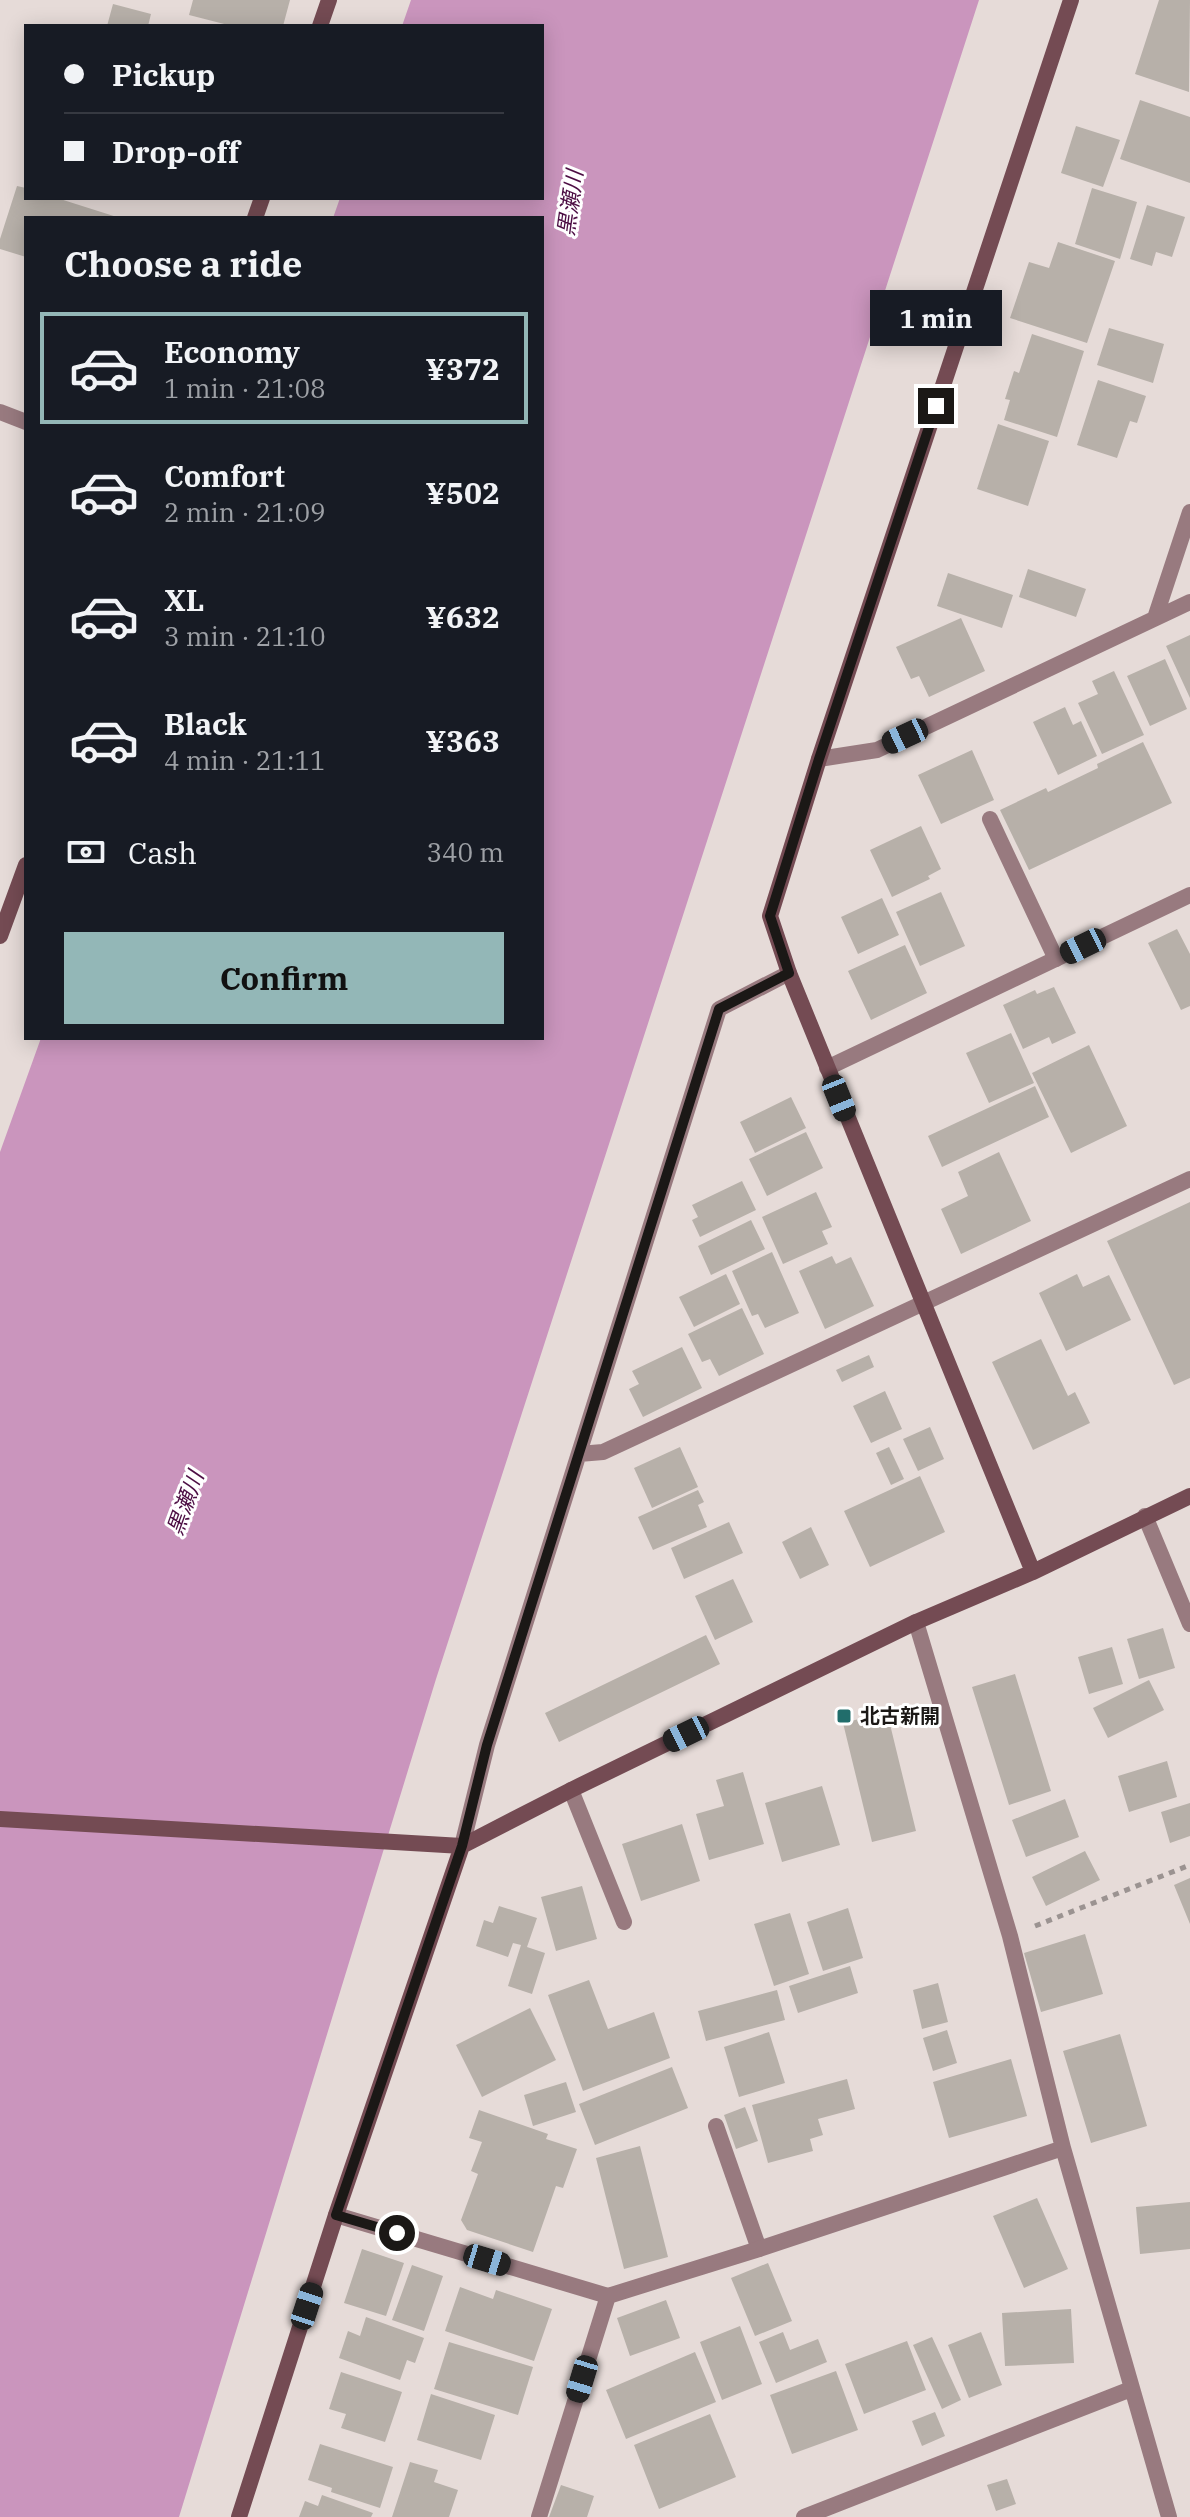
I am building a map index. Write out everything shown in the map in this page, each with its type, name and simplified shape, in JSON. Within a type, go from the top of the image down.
[{"type":"street","points":[[321,24],[329,0]]},
{"type":"street","points":[[1033,1572],[827,1068],[770,916],[819,759],[1071,0]]},
{"type":"street","points":[[0,412],[24,421]]},
{"type":"street","points":[[1155,618],[1190,512]]},
{"type":"street","points":[[819,759],[877,750],[1190,602]]},
{"type":"street","points":[[990,819],[1056,959]]},
{"type":"street","points":[[0,936],[24,870]]},
{"type":"street","points":[[827,1068],[1190,895]]},
{"type":"street","points":[[239,2517],[336,2215],[462,1846],[487,1745],[719,1009],[789,973]]},
{"type":"street","points":[[579,1454],[603,1452],[1190,1179]]},
{"type":"street","points":[[0,1819],[462,1846],[916,1622],[1033,1572],[1190,1496]]},
{"type":"street","points":[[1145,1516],[1190,1624]]},
{"type":"street","points":[[916,1622],[1010,1936],[1063,2148],[1169,2517]]},
{"type":"street","points":[[571,1790],[624,1922]]},
{"type":"street","points":[[716,2126],[759,2249]]},
{"type":"street","points":[[336,2215],[608,2296],[1063,2148]]},
{"type":"street","points":[[539,2517],[608,2296]]},
{"type":"street","points":[[804,2517],[1131,2389]]},
{"type":"path","points":[[1010,1936],[1190,1865]]},
{"type":"water","name":"黒瀬川","points":[[411,0],[979,0],[436,1679],[179,2517],[0,2517],[0,1152],[40,1040],[544,1040],[544,216],[334,216],[339,200],[544,200],[544,24],[403,24]]},
{"type":"building","points":[[193,0],[290,0],[284,24],[224,24],[189,15]]},
{"type":"building","points":[[1159,0],[1190,0],[1189,92],[1135,74]]},
{"type":"building","points":[[113,4],[151,14],[148,24],[108,24]]},
{"type":"building","points":[[1140,100],[1190,117],[1190,183],[1120,159]]},
{"type":"building","points":[[1076,126],[1120,140],[1103,187],[1061,173]]},
{"type":"building","points":[[17,186],[24,188],[24,200],[63,200],[114,216],[24,216],[24,256],[0,249],[0,239]]},
{"type":"building","points":[[1092,188],[1137,202],[1120,259],[1075,244]]},
{"type":"building","points":[[1147,205],[1185,217],[1172,257],[1156,252],[1152,266],[1130,259]]},
{"type":"building","points":[[1058,242],[1115,261],[1087,343],[1010,318],[1029,262],[1049,268]]},
{"type":"building","points":[[1109,328],[1164,344],[1153,383],[1097,365]]},
{"type":"building","points":[[1032,334],[1084,351],[1057,437],[1004,420],[1010,400],[1005,399],[1014,371],[1019,373]]},
{"type":"building","points":[[1098,380],[1146,396],[1137,423],[1130,421],[1117,458],[1077,445]]},
{"type":"building","points":[[998,424],[1049,441],[1028,506],[977,489]]},
{"type":"building","points":[[1028,569],[1086,589],[1076,617],[1019,597]]},
{"type":"building","points":[[948,573],[1013,595],[1002,628],[937,606]]},
{"type":"building","points":[[961,618],[985,671],[929,697],[919,676],[911,679],[896,647]]},
{"type":"building","points":[[1190,635],[1190,698],[1166,646]]},
{"type":"building","points":[[1165,659],[1187,709],[1150,726],[1127,676]]},
{"type":"building","points":[[1114,671],[1144,735],[1102,754],[1078,703],[1098,694],[1092,681]]},
{"type":"building","points":[[1065,707],[1073,725],[1081,721],[1097,756],[1058,775],[1033,722]]},
{"type":"building","points":[[1143,742],[1172,803],[1029,870],[1000,810],[1046,788],[1048,792]]},
{"type":"building","points":[[972,750],[994,800],[941,824],[918,775]]},
{"type":"building","points":[[921,826],[941,869],[928,876],[930,879],[892,897],[870,850]]},
{"type":"building","points":[[941,892],[965,946],[920,966],[896,912]]},
{"type":"building","points":[[882,898],[899,935],[858,954],[841,917]]},
{"type":"building","points":[[1177,929],[1190,954],[1190,1006],[1181,1010],[1148,943]]},
{"type":"building","points":[[905,945],[927,993],[871,1020],[848,971]]},
{"type":"building","points":[[1054,987],[1076,1033],[1052,1044],[1049,1037],[1023,1049],[1003,1005],[1035,990],[1037,994]]},
{"type":"building","points":[[1011,1033],[1034,1083],[989,1103],[966,1053]]},
{"type":"building","points":[[1089,1045],[1127,1126],[1071,1153],[1032,1073]]},
{"type":"building","points":[[1035,1086],[1049,1117],[942,1167],[928,1136]]},
{"type":"building","points":[[791,1097],[806,1128],[755,1153],[740,1122]]},
{"type":"building","points":[[806,1132],[823,1168],[767,1196],[749,1159]]},
{"type":"building","points":[[999,1152],[1031,1221],[961,1254],[941,1209],[968,1196],[958,1172]]},
{"type":"building","points":[[742,1181],[756,1210],[700,1237],[692,1220],[698,1217],[692,1205]]},
{"type":"building","points":[[816,1192],[832,1227],[822,1231],[828,1244],[783,1264],[762,1217]]},
{"type":"building","points":[[1190,1202],[1190,1378],[1174,1385],[1107,1241]]},
{"type":"building","points":[[751,1220],[765,1249],[711,1275],[698,1246]]},
{"type":"building","points":[[772,1252],[799,1313],[765,1328],[758,1314],[752,1316],[732,1271]]},
{"type":"building","points":[[832,1256],[836,1264],[851,1257],[874,1306],[825,1329],[799,1271]]},
{"type":"building","points":[[726,1274],[740,1304],[694,1327],[679,1297]]},
{"type":"building","points":[[1077,1274],[1083,1287],[1109,1275],[1131,1320],[1066,1351],[1039,1293]]},
{"type":"building","points":[[742,1308],[764,1354],[719,1376],[710,1359],[702,1362],[688,1334]]},
{"type":"building","points":[[1041,1339],[1068,1396],[1075,1392],[1090,1423],[1033,1450],[992,1362]]},
{"type":"building","points":[[682,1347],[702,1388],[643,1417],[629,1389],[639,1384],[632,1371]]},
{"type":"building","points":[[869,1355],[874,1367],[842,1382],[836,1370]]},
{"type":"building","points":[[885,1391],[902,1429],[871,1443],[853,1406]]},
{"type":"building","points":[[930,1427],[944,1459],[918,1471],[903,1439]]},
{"type":"building","points":[[680,1447],[698,1487],[652,1508],[634,1468]]},
{"type":"building","points":[[889,1447],[904,1479],[891,1485],[876,1453]]},
{"type":"building","points":[[920,1476],[945,1532],[870,1567],[844,1511]]},
{"type":"building","points":[[698,1490],[704,1502],[698,1505],[707,1527],[653,1550],[638,1517]]},
{"type":"building","points":[[729,1522],[743,1553],[684,1579],[671,1548]]},
{"type":"building","points":[[811,1527],[829,1565],[800,1579],[782,1542]]},
{"type":"building","points":[[733,1579],[753,1622],[715,1640],[695,1596]]},
{"type":"building","points":[[1163,1628],[1175,1668],[1139,1679],[1127,1639]]},
{"type":"building","points":[[706,1635],[720,1664],[559,1742],[545,1713]]},
{"type":"building","points":[[1112,1647],[1123,1684],[1089,1694],[1078,1657]]},
{"type":"building","points":[[1015,1674],[1051,1791],[1009,1805],[972,1687]]},
{"type":"building","points":[[1149,1680],[1164,1710],[1108,1738],[1093,1708]]},
{"type":"building","points":[[887,1712],[916,1831],[872,1842],[843,1723]]},
{"type":"building","points":[[1167,1761],[1177,1797],[1129,1812],[1118,1776]]},
{"type":"building","points":[[743,1772],[764,1844],[709,1860],[696,1814],[724,1806],[716,1780]]},
{"type":"building","points":[[822,1786],[840,1845],[782,1862],[765,1803]]},
{"type":"building","points":[[1065,1799],[1079,1837],[1026,1857],[1012,1820]]},
{"type":"building","points":[[1190,1803],[1190,1836],[1170,1843],[1161,1812]]},
{"type":"building","points":[[682,1824],[700,1881],[641,1901],[622,1844]]},
{"type":"building","points":[[1085,1851],[1100,1880],[1046,1906],[1032,1877]]},
{"type":"building","points":[[1190,1878],[1190,1924],[1174,1885]]},
{"type":"building","points":[[582,1886],[597,1939],[556,1951],[541,1897]]},
{"type":"building","points":[[499,1906],[537,1918],[527,1947],[545,1953],[532,1994],[508,1986],[521,1945],[513,1943],[508,1957],[476,1946],[484,1920],[493,1923]]},
{"type":"building","points":[[848,1908],[863,1958],[823,1971],[807,1922]]},
{"type":"building","points":[[790,1913],[809,1974],[774,1986],[754,1924]]},
{"type":"building","points":[[1085,1934],[1103,1994],[1041,2012],[1024,1953]]},
{"type":"building","points":[[850,1966],[858,1993],[798,2013],[789,1986]]},
{"type":"building","points":[[589,1980],[608,2029],[654,2012],[670,2058],[583,2091],[548,1995]]},
{"type":"building","points":[[938,1983],[948,2022],[922,2029],[913,1990]]},
{"type":"building","points":[[777,1990],[785,2020],[706,2041],[698,2011]]},
{"type":"building","points":[[530,2008],[556,2060],[482,2097],[456,2045]]},
{"type":"building","points":[[947,2030],[957,2063],[933,2071],[923,2038]]},
{"type":"building","points":[[769,2032],[785,2083],[739,2097],[724,2047]]},
{"type":"building","points":[[1120,2034],[1147,2126],[1091,2143],[1063,2051]]},
{"type":"building","points":[[1011,2059],[1027,2116],[949,2138],[933,2082]]},
{"type":"building","points":[[672,2067],[688,2108],[595,2145],[579,2104]]},
{"type":"building","points":[[847,2079],[855,2109],[818,2119],[823,2135],[810,2139],[813,2151],[768,2163],[752,2105]]},
{"type":"building","points":[[566,2082],[576,2112],[533,2126],[524,2095]]},
{"type":"building","points":[[745,2107],[758,2141],[736,2149],[724,2115]]},
{"type":"building","points":[[479,2110],[548,2134],[546,2139],[577,2149],[563,2188],[556,2186],[533,2252],[467,2230],[461,2220],[478,2174],[471,2171],[482,2142],[469,2138]]},
{"type":"building","points":[[640,2146],[668,2257],[624,2269],[596,2158]]},
{"type":"building","points":[[1037,2198],[1068,2269],[1024,2288],[993,2216]]},
{"type":"building","points":[[1190,2202],[1190,2249],[1140,2254],[1136,2207]]},
{"type":"building","points":[[362,2249],[404,2263],[386,2316],[344,2303]]},
{"type":"building","points":[[768,2263],[792,2321],[755,2336],[731,2278]]},
{"type":"building","points":[[412,2265],[443,2276],[424,2331],[392,2320]]},
{"type":"building","points":[[460,2287],[493,2299],[496,2290],[552,2309],[534,2361],[445,2331]]},
{"type":"building","points":[[666,2300],[680,2338],[630,2356],[617,2318]]},
{"type":"building","points":[[1071,2309],[1074,2363],[1005,2366],[1002,2313]]},
{"type":"building","points":[[366,2317],[424,2338],[415,2363],[407,2360],[400,2380],[339,2358],[348,2331],[360,2336]]},
{"type":"building","points":[[740,2326],[762,2384],[722,2400],[700,2342]]},
{"type":"building","points":[[783,2332],[790,2350],[818,2339],[827,2362],[776,2383],[759,2342]]},
{"type":"building","points":[[981,2332],[1002,2385],[969,2398],[948,2345]]},
{"type":"building","points":[[932,2337],[961,2400],[942,2409],[913,2345]]},
{"type":"building","points":[[907,2341],[926,2390],[864,2414],[845,2364]]},
{"type":"building","points":[[449,2342],[533,2367],[518,2415],[434,2389]]},
{"type":"building","points":[[695,2352],[716,2402],[626,2439],[606,2390]]},
{"type":"building","points":[[836,2371],[858,2430],[792,2454],[770,2395]]},
{"type":"building","points":[[341,2372],[402,2392],[385,2442],[341,2428],[346,2414],[329,2409]]},
{"type":"building","points":[[431,2394],[495,2415],[481,2460],[417,2440]]},
{"type":"building","points":[[935,2412],[945,2436],[922,2446],[912,2421]]},
{"type":"building","points":[[710,2414],[736,2477],[659,2509],[634,2445]]},
{"type":"building","points":[[320,2444],[393,2467],[380,2508],[331,2492],[332,2488],[308,2480]]},
{"type":"building","points":[[410,2462],[438,2470],[434,2482],[458,2490],[449,2517],[392,2517]]},
{"type":"building","points":[[1007,2479],[1016,2504],[996,2511],[987,2485]]},
{"type":"building","points":[[561,2485],[594,2496],[587,2517],[549,2517]]},
{"type":"building","points":[[322,2495],[373,2513],[371,2517],[299,2517],[305,2501],[318,2506]]},
{"type":"place","name":"北古新開","points":[[844,1716]]},
{"type":"route","points":[[397,2233],[336,2215],[462,1846],[487,1745],[719,1009],[789,973],[770,916],[936,406]]}]
